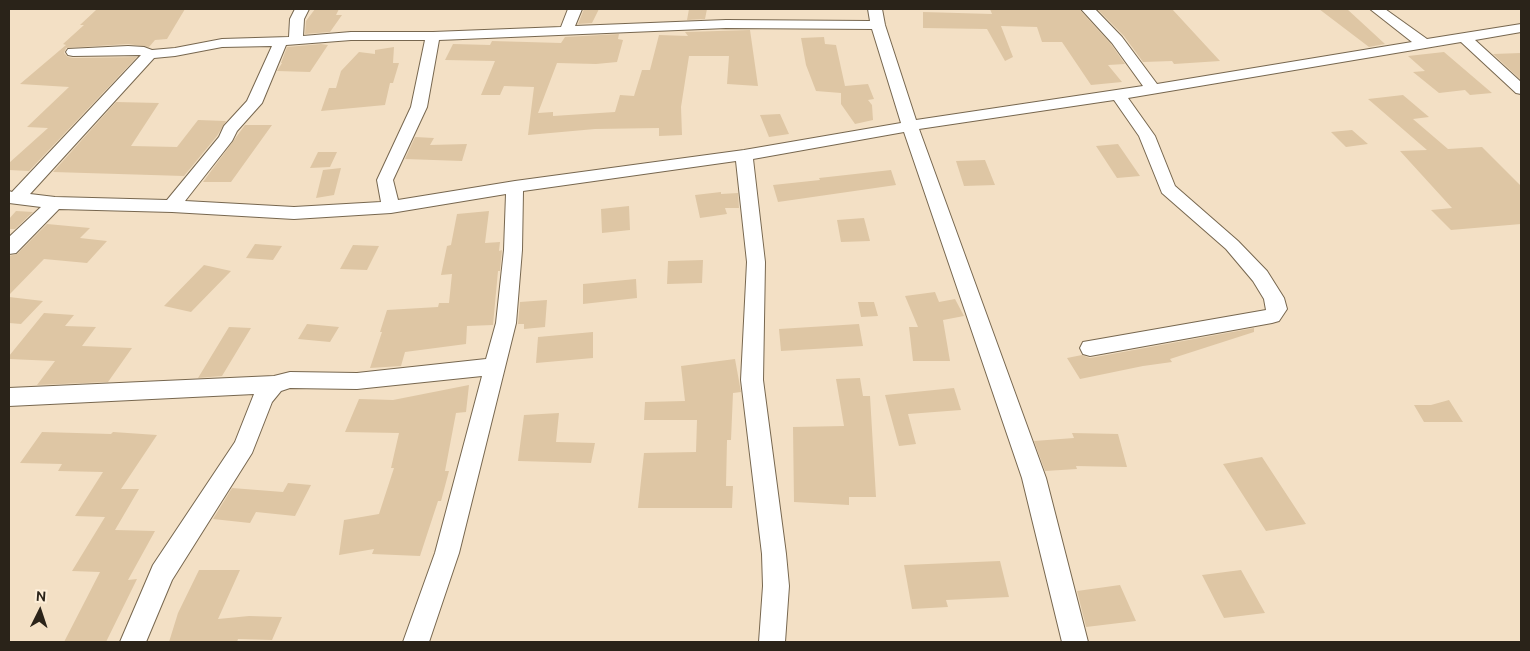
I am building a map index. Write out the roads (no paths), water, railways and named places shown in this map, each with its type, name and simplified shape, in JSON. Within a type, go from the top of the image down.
[{"type":"street","points":[[172,206],[226,138],[230,129],[254,103],[288,41],[302,9]]},
{"type":"street","points":[[567,30],[575,9]]},
{"type":"street","points":[[875,9],[878,25],[910,126],[1034,478],[1075,642]]},
{"type":"street","points":[[1088,9],[1117,40],[1153,89]]},
{"type":"street","points":[[1377,9],[1424,45]]},
{"type":"street","points":[[72,52],[128,50],[144,51],[150,54],[175,52],[212,44],[351,36],[433,36],[726,24],[878,25]]},
{"type":"street","points":[[12,198],[55,203],[172,206],[294,213],[391,207],[515,187],[744,155],[910,126],[1118,95],[1521,28]]},
{"type":"street","points":[[391,207],[384,180],[419,107],[433,36]]},
{"type":"street","points":[[1465,38],[1521,90]]},
{"type":"street","points":[[12,198],[150,54]]},
{"type":"street","points":[[1090,348],[1272,316],[1276,309],[1274,298],[1260,276],[1232,244],[1168,189],[1147,136],[1118,95]]},
{"type":"street","points":[[744,155],[756,262],[752,380],[776,586],[772,642]]},
{"type":"street","points":[[416,642],[447,553],[506,324],[513,250],[515,187]]},
{"type":"street","points":[[9,248],[55,203]]},
{"type":"street","points":[[9,397],[274,385],[290,380],[357,381],[495,366]]},
{"type":"street","points":[[133,642],[162,573],[244,446],[263,397],[274,385]]}]
